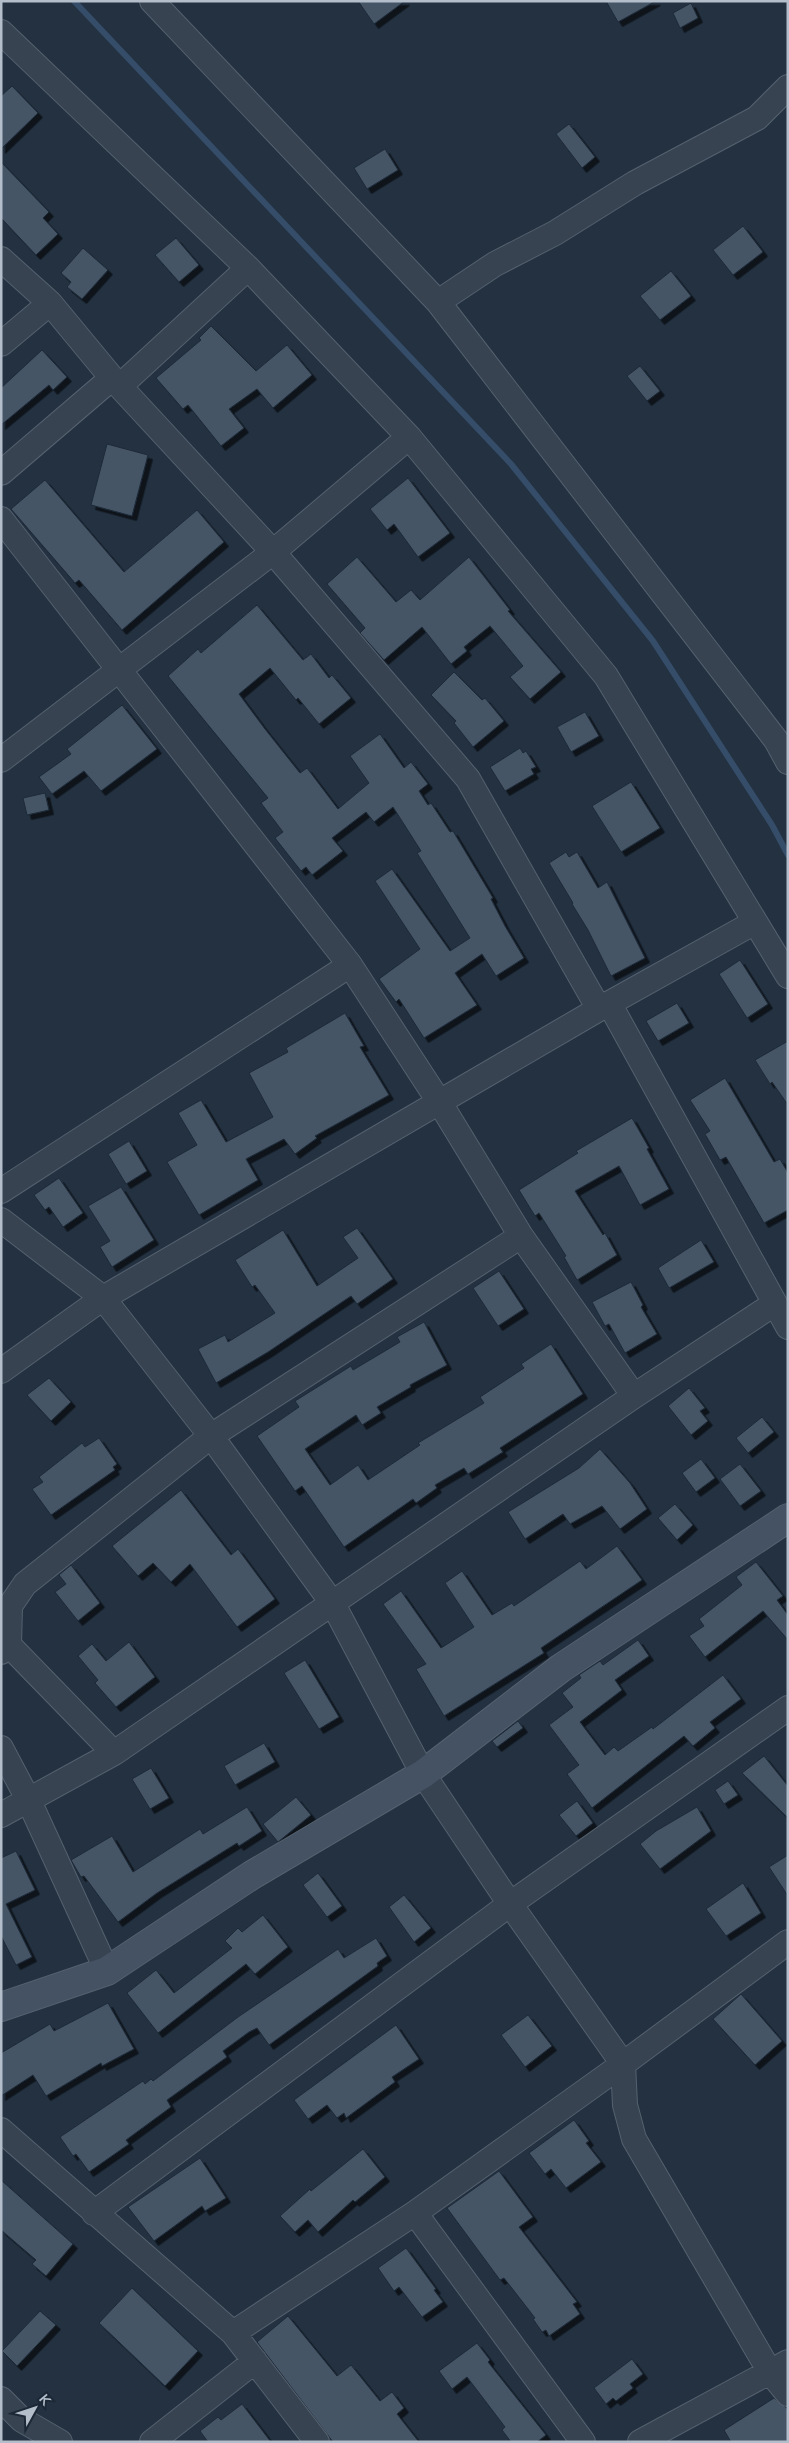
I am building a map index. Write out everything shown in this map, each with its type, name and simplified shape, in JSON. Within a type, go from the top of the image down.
[{"type":"street","points":[[152,1],[438,302],[776,740],[788,762]]},
{"type":"street","points":[[1,32],[248,268],[409,437],[606,676],[788,976]]},
{"type":"street","points":[[438,302],[495,264],[555,232],[635,183],[757,118],[788,87]]},
{"type":"street","points":[[1,259],[50,303],[116,382],[273,552],[468,779],[604,1006],[788,1327]]},
{"type":"street","points":[[1,473],[116,382],[248,268]]},
{"type":"street","points":[[1,344],[50,303]]},
{"type":"street","points":[[1,760],[273,552],[409,437]]},
{"type":"street","points":[[1,519],[350,965],[440,1103],[521,1236],[634,1396]]},
{"type":"street","points":[[1,1371],[103,1298],[604,1006],[755,922]]},
{"type":"street","points":[[1,1191],[350,965]]},
{"type":"street","points":[[1,1220],[103,1298],[211,1436],[333,1604],[423,1774],[510,1904],[623,2064],[625,2105],[634,2139],[779,2367],[788,2394]]},
{"type":"street","points":[[114,1753],[5,1648],[6,1602],[25,1584],[211,1436],[521,1236]]},
{"type":"street","points":[[1,1815],[114,1753],[634,1396],[774,1304]]},
{"type":"street","points":[[1,2007],[106,1971],[252,1875],[423,1774],[561,1668],[788,1518]]},
{"type":"street","points":[[94,2213],[510,1904],[784,1717]]},
{"type":"street","points":[[1,1748],[29,1801],[106,1971]]},
{"type":"street","points":[[233,2333],[415,2212],[623,2064],[788,1942]]},
{"type":"street","points":[[1,2130],[233,2333],[317,2442]]},
{"type":"street","points":[[415,2212],[583,2442]]},
{"type":"street","points":[[152,2442],[255,2361]]},
{"type":"street","points":[[640,2442],[779,2367]]},
{"type":"street","points":[[1,2399],[22,2431],[60,2442]]},
{"type":"building","points":[[358,1],[405,1],[374,24]]},
{"type":"building","points":[[606,1],[656,1],[618,22]]},
{"type":"building","points":[[691,3],[698,18],[680,28],[673,13]]},
{"type":"building","points":[[12,86],[38,113],[1,149],[1,96]]},
{"type":"building","points":[[569,124],[595,157],[582,168],[556,134]]},
{"type":"building","points":[[385,149],[398,170],[367,189],[354,168]]},
{"type":"building","points":[[1,162],[49,212],[43,218],[58,234],[36,255],[1,218]]},
{"type":"building","points":[[743,226],[763,252],[733,275],[713,250]]},
{"type":"building","points":[[176,238],[199,265],[179,282],[155,255]]},
{"type":"building","points":[[83,248],[108,270],[82,299],[67,287],[71,282],[61,273]]},
{"type":"building","points":[[671,271],[691,296],[660,320],[640,296]]},
{"type":"building","points":[[211,326],[256,371],[287,345],[312,375],[273,408],[257,389],[229,409],[244,428],[221,446],[188,405],[183,409],[156,378],[201,340],[199,338]]},
{"type":"building","points":[[42,350],[67,377],[53,390],[49,385],[1,425],[1,388]]},
{"type":"building","points":[[640,366],[660,391],[647,401],[627,376]]},
{"type":"building","points":[[107,444],[148,455],[132,516],[91,505]]},
{"type":"building","points":[[408,478],[450,533],[418,557],[394,524],[387,530],[370,509]]},
{"type":"building","points":[[45,480],[124,572],[197,510],[224,542],[122,630],[79,580],[75,583],[11,509]]},
{"type":"building","points":[[357,557],[396,602],[411,590],[420,600],[469,557],[510,610],[508,611],[561,672],[530,699],[510,677],[523,666],[490,626],[464,647],[467,651],[451,664],[422,627],[384,660],[360,633],[365,628],[327,584]]},
{"type":"building","points":[[257,605],[303,660],[311,654],[329,678],[332,675],[351,698],[319,724],[298,698],[296,700],[270,668],[239,694],[265,729],[300,773],[307,768],[338,809],[369,783],[350,756],[380,734],[404,768],[411,762],[428,784],[419,791],[428,805],[431,803],[450,832],[453,831],[493,898],[491,899],[524,958],[496,976],[482,954],[455,973],[477,1005],[424,1038],[399,999],[396,1002],[379,979],[420,949],[375,881],[392,869],[450,951],[470,938],[417,853],[421,851],[393,807],[374,822],[366,812],[332,838],[343,851],[312,875],[306,867],[301,871],[275,838],[283,832],[261,803],[268,798],[168,676],[198,649],[201,653]]},
{"type":"building","points":[[454,672],[482,700],[485,698],[504,721],[473,747],[454,723],[456,721],[431,695]]},
{"type":"building","points":[[122,705],[157,749],[101,791],[84,771],[52,794],[39,777],[71,754],[67,749]]},
{"type":"building","points":[[585,712],[599,736],[571,752],[557,727]]},
{"type":"building","points":[[520,748],[523,753],[526,751],[536,767],[531,769],[534,774],[505,791],[490,767]]},
{"type":"building","points":[[631,782],[660,828],[621,852],[592,806]]},
{"type":"building","points":[[45,793],[49,810],[27,815],[23,798]]},
{"type":"building","points":[[566,852],[569,857],[577,852],[598,888],[607,882],[645,958],[611,976],[588,930],[549,863]]},
{"type":"building","points":[[740,960],[768,1004],[747,1018],[719,974]]},
{"type":"building","points":[[677,1003],[689,1023],[658,1041],[646,1021]]},
{"type":"building","points":[[345,1013],[364,1046],[360,1047],[389,1095],[315,1136],[317,1138],[295,1154],[284,1139],[246,1159],[258,1180],[199,1215],[167,1162],[197,1145],[178,1113],[201,1100],[226,1142],[273,1117],[249,1073],[288,1052],[286,1048]]},
{"type":"building","points":[[788,1041],[788,1105],[772,1082],[770,1084],[755,1060]]},
{"type":"building","points":[[725,1078],[774,1162],[780,1159],[788,1173],[788,1210],[764,1223],[726,1157],[720,1160],[705,1134],[710,1131],[690,1100]]},
{"type":"building","points":[[632,1118],[669,1189],[640,1205],[619,1166],[575,1191],[603,1235],[605,1233],[617,1255],[577,1280],[564,1257],[566,1256],[539,1213],[535,1216],[519,1190],[578,1153],[576,1151]]},
{"type":"building","points":[[129,1141],[147,1171],[126,1184],[108,1154]]},
{"type":"building","points":[[59,1178],[83,1213],[63,1227],[49,1207],[45,1210],[34,1195]]},
{"type":"building","points":[[121,1187],[154,1240],[112,1267],[100,1247],[110,1241],[88,1206]]},
{"type":"building","points":[[357,1228],[393,1279],[357,1304],[351,1296],[268,1352],[216,1383],[198,1349],[225,1335],[228,1342],[275,1313],[255,1285],[252,1287],[235,1260],[283,1230],[317,1286],[358,1258],[343,1237]]},
{"type":"building","points":[[701,1240],[714,1262],[669,1288],[658,1268]]},
{"type":"building","points":[[499,1271],[524,1309],[498,1326],[473,1288]]},
{"type":"building","points":[[631,1282],[643,1305],[641,1307],[657,1334],[625,1353],[609,1324],[605,1326],[592,1302]]},
{"type":"building","points":[[424,1322],[447,1365],[410,1385],[411,1387],[377,1407],[381,1413],[362,1425],[356,1415],[305,1449],[330,1485],[358,1465],[368,1480],[420,1445],[418,1443],[484,1403],[480,1397],[524,1368],[521,1364],[551,1344],[583,1394],[500,1448],[503,1452],[468,1474],[464,1468],[435,1485],[437,1488],[416,1503],[413,1499],[344,1547],[302,1486],[295,1491],[257,1436],[299,1407],[295,1401],[351,1366],[353,1370],[400,1342],[397,1337]]},
{"type":"building","points":[[49,1378],[71,1402],[51,1421],[27,1395]]},
{"type":"building","points":[[689,1388],[705,1408],[700,1411],[708,1421],[691,1435],[668,1406]]},
{"type":"building","points":[[762,1417],[774,1432],[748,1453],[736,1438]]},
{"type":"building","points":[[99,1438],[117,1464],[113,1467],[115,1470],[51,1515],[32,1489],[43,1482],[39,1477],[82,1443],[85,1447]]},
{"type":"building","points":[[600,1449],[630,1483],[647,1509],[620,1529],[602,1506],[570,1524],[563,1514],[525,1539],[508,1512],[579,1468]]},
{"type":"building","points":[[701,1459],[715,1478],[696,1492],[682,1473]]},
{"type":"building","points":[[740,1464],[761,1491],[740,1506],[720,1479]]},
{"type":"building","points":[[181,1490],[231,1555],[238,1549],[275,1599],[237,1627],[190,1564],[171,1582],[153,1563],[138,1576],[112,1546]]},
{"type":"building","points":[[675,1504],[693,1525],[677,1540],[658,1518]]},
{"type":"building","points":[[617,1546],[642,1580],[541,1648],[544,1653],[444,1716],[416,1669],[426,1664],[383,1604],[401,1591],[441,1648],[474,1627],[445,1583],[462,1571],[492,1615],[512,1603],[514,1606],[580,1561],[586,1569]]},
{"type":"building","points":[[756,1562],[783,1596],[777,1600],[788,1615],[788,1640],[763,1611],[705,1657],[689,1636],[704,1626],[699,1619],[742,1585],[736,1577]]},
{"type":"building","points":[[71,1565],[100,1603],[78,1621],[55,1592],[66,1584],[59,1575]]},
{"type":"building","points":[[638,1640],[649,1656],[615,1680],[622,1690],[580,1722],[605,1755],[614,1747],[618,1751],[652,1727],[653,1729],[723,1675],[741,1699],[710,1722],[715,1728],[693,1746],[684,1736],[592,1808],[567,1774],[579,1765],[549,1725],[573,1707],[562,1693],[581,1678],[579,1675],[600,1661],[603,1665]]},
{"type":"building","points":[[129,1642],[155,1677],[116,1707],[95,1683],[98,1680],[78,1656],[92,1644],[106,1661]]},
{"type":"building","points":[[305,1660],[339,1717],[319,1729],[284,1673]]},
{"type":"building","points":[[518,1721],[523,1728],[497,1747],[492,1741]]},
{"type":"building","points":[[264,1743],[275,1762],[235,1785],[224,1766]]},
{"type":"building","points":[[764,1756],[788,1786],[788,1818],[742,1773]]},
{"type":"building","points":[[151,1768],[169,1798],[150,1809],[132,1779]]},
{"type":"building","points":[[728,1781],[738,1795],[724,1804],[715,1790]]},
{"type":"building","points":[[296,1797],[311,1815],[278,1842],[263,1824]]},
{"type":"building","points":[[577,1801],[593,1823],[576,1836],[559,1815]]},
{"type":"building","points":[[247,1807],[262,1831],[239,1846],[237,1843],[157,1893],[118,1922],[84,1876],[81,1877],[71,1860],[112,1836],[133,1872],[200,1829],[203,1834]]},
{"type":"building","points":[[697,1807],[711,1831],[660,1869],[640,1844],[656,1831]]},
{"type":"building","points":[[16,1851],[35,1890],[6,1904],[32,1957],[16,1965],[1,1936],[1,1858]]},
{"type":"building","points":[[788,1855],[788,1896],[769,1867]]},
{"type":"building","points":[[318,1873],[342,1906],[327,1917],[303,1885]]},
{"type":"building","points":[[743,1883],[761,1913],[726,1936],[706,1909]]},
{"type":"building","points":[[404,1895],[431,1928],[414,1942],[389,1907]]},
{"type":"building","points":[[263,1915],[288,1947],[255,1974],[246,1964],[158,2033],[127,1993],[156,1970],[174,1993],[232,1948],[225,1941],[238,1928],[242,1932]]},
{"type":"building","points":[[376,1938],[387,1956],[377,1963],[378,1966],[269,2045],[257,2028],[249,2032],[223,2051],[227,2057],[167,2100],[171,2107],[126,2140],[129,2144],[89,2172],[76,2154],[73,2156],[60,2137],[143,2081],[145,2084],[151,2079],[153,2081],[238,2017],[338,1949],[344,1958]]},
{"type":"building","points":[[741,1994],[782,2041],[755,2065],[713,2019]]},
{"type":"building","points":[[108,2003],[134,2049],[102,2066],[101,2063],[46,2096],[33,2075],[1,2096],[1,2053],[50,2024],[54,2031]]},
{"type":"building","points":[[528,2015],[552,2046],[525,2067],[501,2035]]},
{"type":"building","points":[[396,2025],[419,2059],[392,2077],[395,2082],[346,2118],[344,2113],[337,2118],[327,2105],[308,2119],[294,2100]]},
{"type":"building","points":[[574,2120],[589,2141],[586,2143],[601,2162],[566,2188],[551,2169],[545,2174],[529,2153]]},
{"type":"building","points":[[363,2149],[385,2177],[355,2202],[353,2200],[318,2232],[308,2220],[295,2232],[280,2216],[310,2189],[311,2191]]},
{"type":"building","points":[[200,2158],[226,2198],[205,2211],[202,2206],[154,2241],[128,2207]]},
{"type":"building","points":[[499,2171],[533,2217],[519,2227],[577,2302],[573,2304],[580,2314],[549,2336],[546,2330],[542,2332],[533,2319],[535,2318],[504,2278],[500,2280],[447,2208]]},
{"type":"building","points":[[1,2180],[73,2244],[46,2276],[32,2264],[36,2260],[1,2230]]},
{"type":"building","points":[[406,2248],[436,2289],[434,2290],[443,2302],[422,2317],[399,2287],[394,2291],[378,2268]]},
{"type":"building","points":[[132,2288],[198,2351],[165,2386],[99,2323]]},
{"type":"building","points":[[40,2311],[56,2325],[17,2366],[2,2351]]},
{"type":"building","points":[[288,2316],[337,2376],[351,2365],[380,2401],[392,2392],[404,2408],[397,2414],[419,2442],[333,2442],[257,2342]]},
{"type":"building","points":[[477,2343],[490,2360],[488,2362],[546,2435],[537,2442],[511,2442],[502,2430],[505,2427],[467,2377],[452,2389],[439,2371]]},
{"type":"building","points":[[632,2359],[643,2374],[630,2384],[633,2388],[616,2401],[613,2398],[606,2404],[594,2388]]},
{"type":"building","points":[[774,2398],[788,2409],[788,2442],[731,2442],[724,2430]]},
{"type":"building","points":[[242,2404],[271,2442],[208,2442],[200,2431],[218,2417],[221,2420]]},
{"type":"waterway","points":[[74,1],[511,464],[653,641],[772,825],[788,855]]}]
